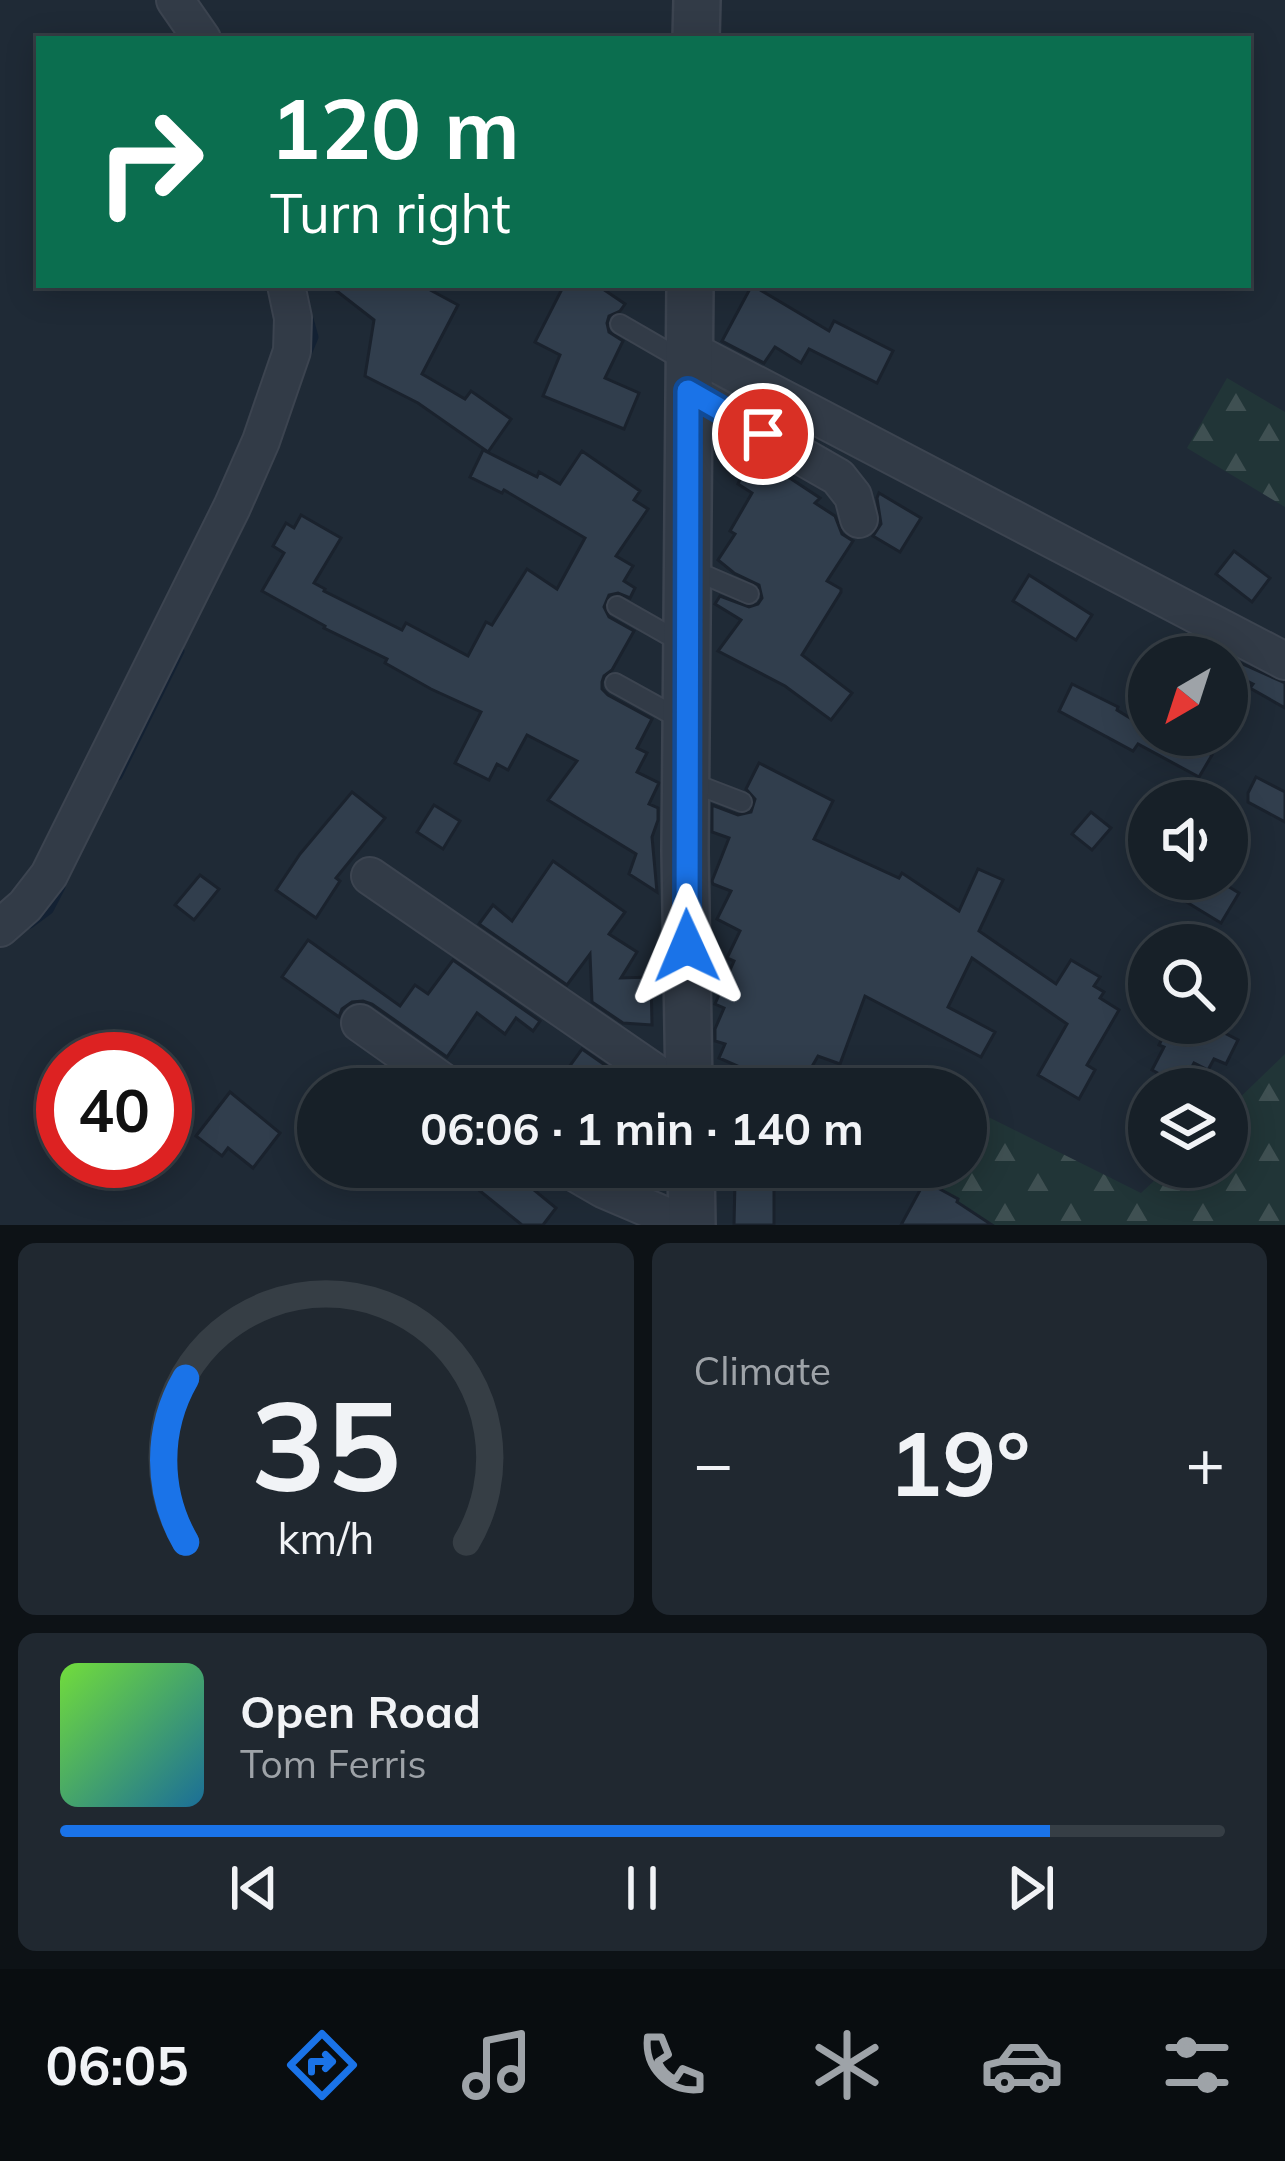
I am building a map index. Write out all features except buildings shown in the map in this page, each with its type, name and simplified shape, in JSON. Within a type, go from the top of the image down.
[{"type":"street","points":[[175,0],[200,36]]},
{"type":"street","points":[[696,36],[697,0]]},
{"type":"street","points":[[0,928],[26,906],[49,875],[248,472],[292,351],[287,288]]},
{"type":"street","points":[[689,1068],[690,288]]},
{"type":"street","points":[[688,368],[838,477],[853,496],[859,519]]},
{"type":"street","points":[[688,368],[1285,661]]},
{"type":"street","points":[[370,876],[649,1068]]},
{"type":"street","points":[[360,1023],[423,1068]]},
{"type":"street","points":[[600,1188],[690,1225],[691,1188]]},
{"type":"lane","points":[[620,324],[688,368]]},
{"type":"lane","points":[[687,567],[749,594]]},
{"type":"lane","points":[[617,606],[687,646]]},
{"type":"lane","points":[[615,683],[686,722]]},
{"type":"lane","points":[[686,781],[742,802]]},
{"type":"green space","points":[[1227,378],[1285,412],[1285,507],[1187,448]]},
{"type":"green space","points":[[1285,1054],[1285,1225],[980,1225],[940,1188],[987,1188],[987,1116],[1141,1193],[1146,1188],[1248,1188],[1248,1090]]},
{"type":"waterway","points":[[307,354],[314,337],[309,319]]},
{"type":"waterway","points":[[118,776],[180,651]]},
{"type":"waterway","points":[[30,924],[49,910],[61,887]]},
{"type":"route","points":[[687,946],[688,391],[763,434]]}]
